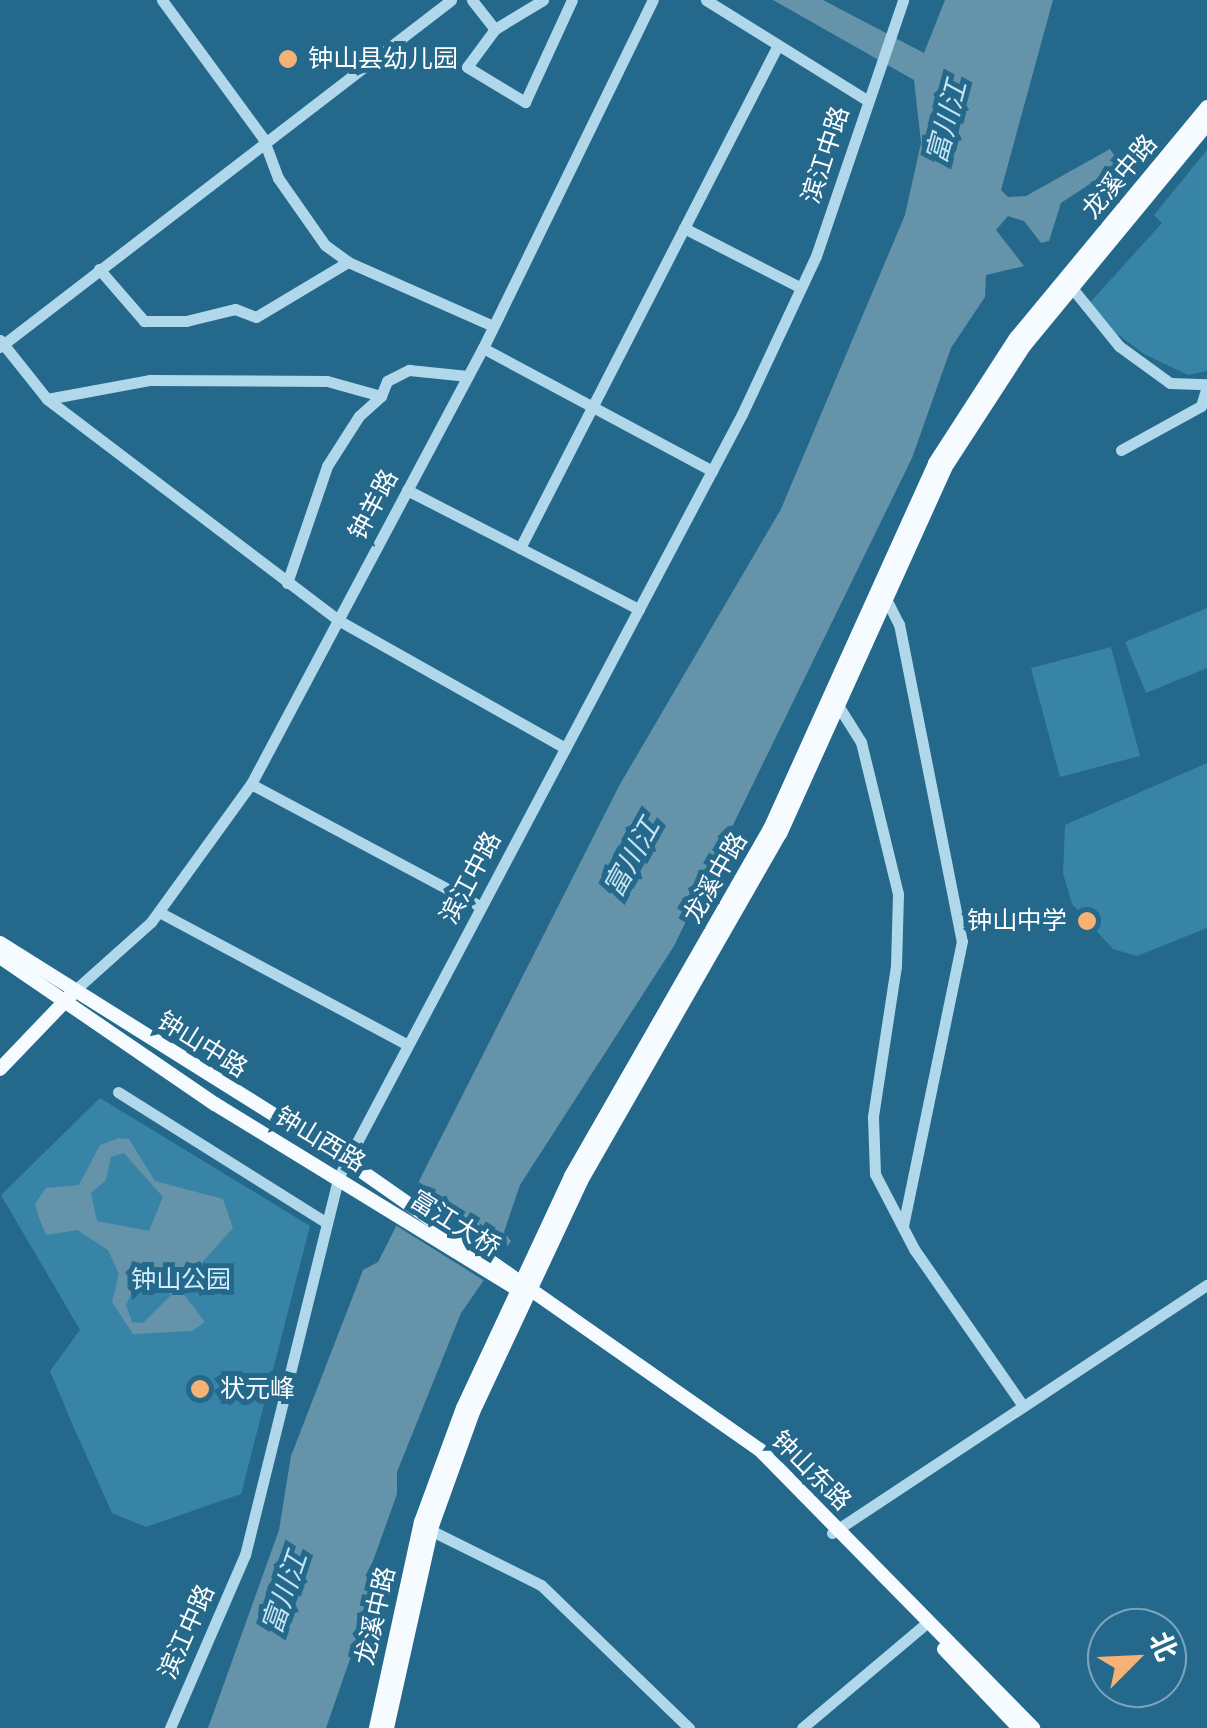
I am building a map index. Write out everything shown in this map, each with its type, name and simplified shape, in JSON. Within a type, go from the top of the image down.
[{"type":"main road","name":"龙溪中路","points":[[834,700],[966,434],[1069,283],[1207,107]]},
{"type":"main road","name":"龙溪中路","points":[[376,1728],[426,1527],[463,1408],[581,1182],[780,834],[935,463],[1016,338],[1207,124]]},
{"type":"main road","name":"钟山中路","points":[[0,943],[70,996],[381,1184]]},
{"type":"main road","name":"钟山西路","points":[[0,957],[70,996],[368,1195]]},
{"type":"main road","points":[[0,1069],[70,996]]},
{"type":"main road","name":"富江大桥","points":[[381,1184],[526,1289]]},
{"type":"main road","name":"富江大桥","points":[[368,1195],[526,1289]]},
{"type":"main road","name":"钟山东路","points":[[526,1289],[760,1450],[926,1624],[1033,1728]]},
{"type":"main road","name":"龙溪中路","points":[[387,1728],[426,1527]]},
{"type":"main road","name":"钟山东路","points":[[926,1624],[1019,1728]]},
{"type":"street","points":[[162,0],[263,138],[278,178],[326,245],[348,262],[493,326]]},
{"type":"street","points":[[450,0],[263,138],[1,344],[47,400],[338,620],[565,748]]},
{"type":"street","points":[[472,0],[495,29]]},
{"type":"street","points":[[543,0],[495,29],[467,68],[525,102],[572,0]]},
{"type":"street","name":"钟羊路","points":[[70,996],[159,912],[250,784],[483,348],[653,0]]},
{"type":"street","points":[[706,0],[868,101]]},
{"type":"street","name":"滨江中路","points":[[170,1728],[246,1555],[338,1178],[712,472],[801,288],[902,0]]},
{"type":"street","points":[[520,548],[778,45]]},
{"type":"street","points":[[684,228],[801,288]]},
{"type":"street","points":[[99,269],[144,322],[186,322],[235,309],[256,316],[348,262]]},
{"type":"street","points":[[1069,283],[1119,346],[1170,383],[1207,385],[1204,407],[1121,450]]},
{"type":"street","points":[[483,348],[712,472]]},
{"type":"street","points":[[287,583],[327,466],[359,416],[381,396],[387,381],[409,370],[468,376]]},
{"type":"street","points":[[47,400],[150,380],[327,381],[381,396]]},
{"type":"street","points":[[408,490],[639,609]]},
{"type":"street","points":[[886,599],[899,624],[962,941],[903,1227]]},
{"type":"street","points":[[834,700],[861,742],[898,894],[896,966],[871,1150],[875,1174],[903,1227],[1023,1406]]},
{"type":"street","points":[[250,784],[482,907]]},
{"type":"street","points":[[159,912],[408,1046]]},
{"type":"street","points":[[118,1092],[326,1222]]},
{"type":"street","points":[[835,1531],[1207,1285]]},
{"type":"street","points":[[426,1527],[542,1585],[690,1728]]},
{"type":"street","points":[[802,1728],[926,1624]]},
{"type":"green space","points":[[1207,150],[1207,371],[1188,375],[1144,354],[1084,309],[1162,223],[1154,215]]},
{"type":"green space","points":[[1207,608],[1207,668],[1146,693],[1125,642]]},
{"type":"green space","points":[[1111,647],[1140,756],[1060,777],[1031,668]]},
{"type":"green space","points":[[1207,763],[1207,928],[1137,956],[1113,949],[1072,904],[1063,873],[1065,825]]},
{"type":"green space","name":"钟山公园","points":[[100,1098],[310,1226],[241,1494],[146,1527],[112,1513],[74,1428],[50,1371],[80,1330],[1,1195]]},
{"type":"water","name":"富川江","points":[[773,0],[823,0],[924,53],[945,0],[1053,0],[1001,190],[1008,197],[1026,196],[1110,149],[1120,164],[1061,203],[1049,241],[1041,243],[1024,221],[1008,216],[996,230],[1024,266],[986,275],[985,297],[951,348],[912,458],[674,946],[520,1185],[504,1232],[511,1241],[461,1313],[397,1472],[397,1494],[368,1575],[373,1593],[326,1728],[208,1728],[279,1530],[291,1456],[363,1270],[378,1262],[619,786],[781,509],[905,215],[921,143],[914,80]]},
{"type":"water","points":[[119,1138],[129,1139],[155,1181],[223,1199],[233,1228],[179,1288],[205,1322],[192,1331],[133,1334],[112,1302],[119,1274],[108,1250],[77,1230],[46,1235],[35,1204],[46,1188],[79,1185],[100,1145]],"holes":[[[124,1153],[163,1197],[149,1231],[97,1221],[91,1193],[106,1180],[111,1157]],[[155,1278],[171,1295],[143,1323],[132,1322],[126,1305],[135,1286]]]},
{"type":"pier","points":[[410,1186],[512,1249],[488,1283],[392,1223]]},
{"type":"place","name":"钟山县幼儿园","points":[[288,59]]},
{"type":"place","name":"钟山中学","points":[[1087,921]]},
{"type":"place","name":"状元峰","points":[[200,1389]]}]
